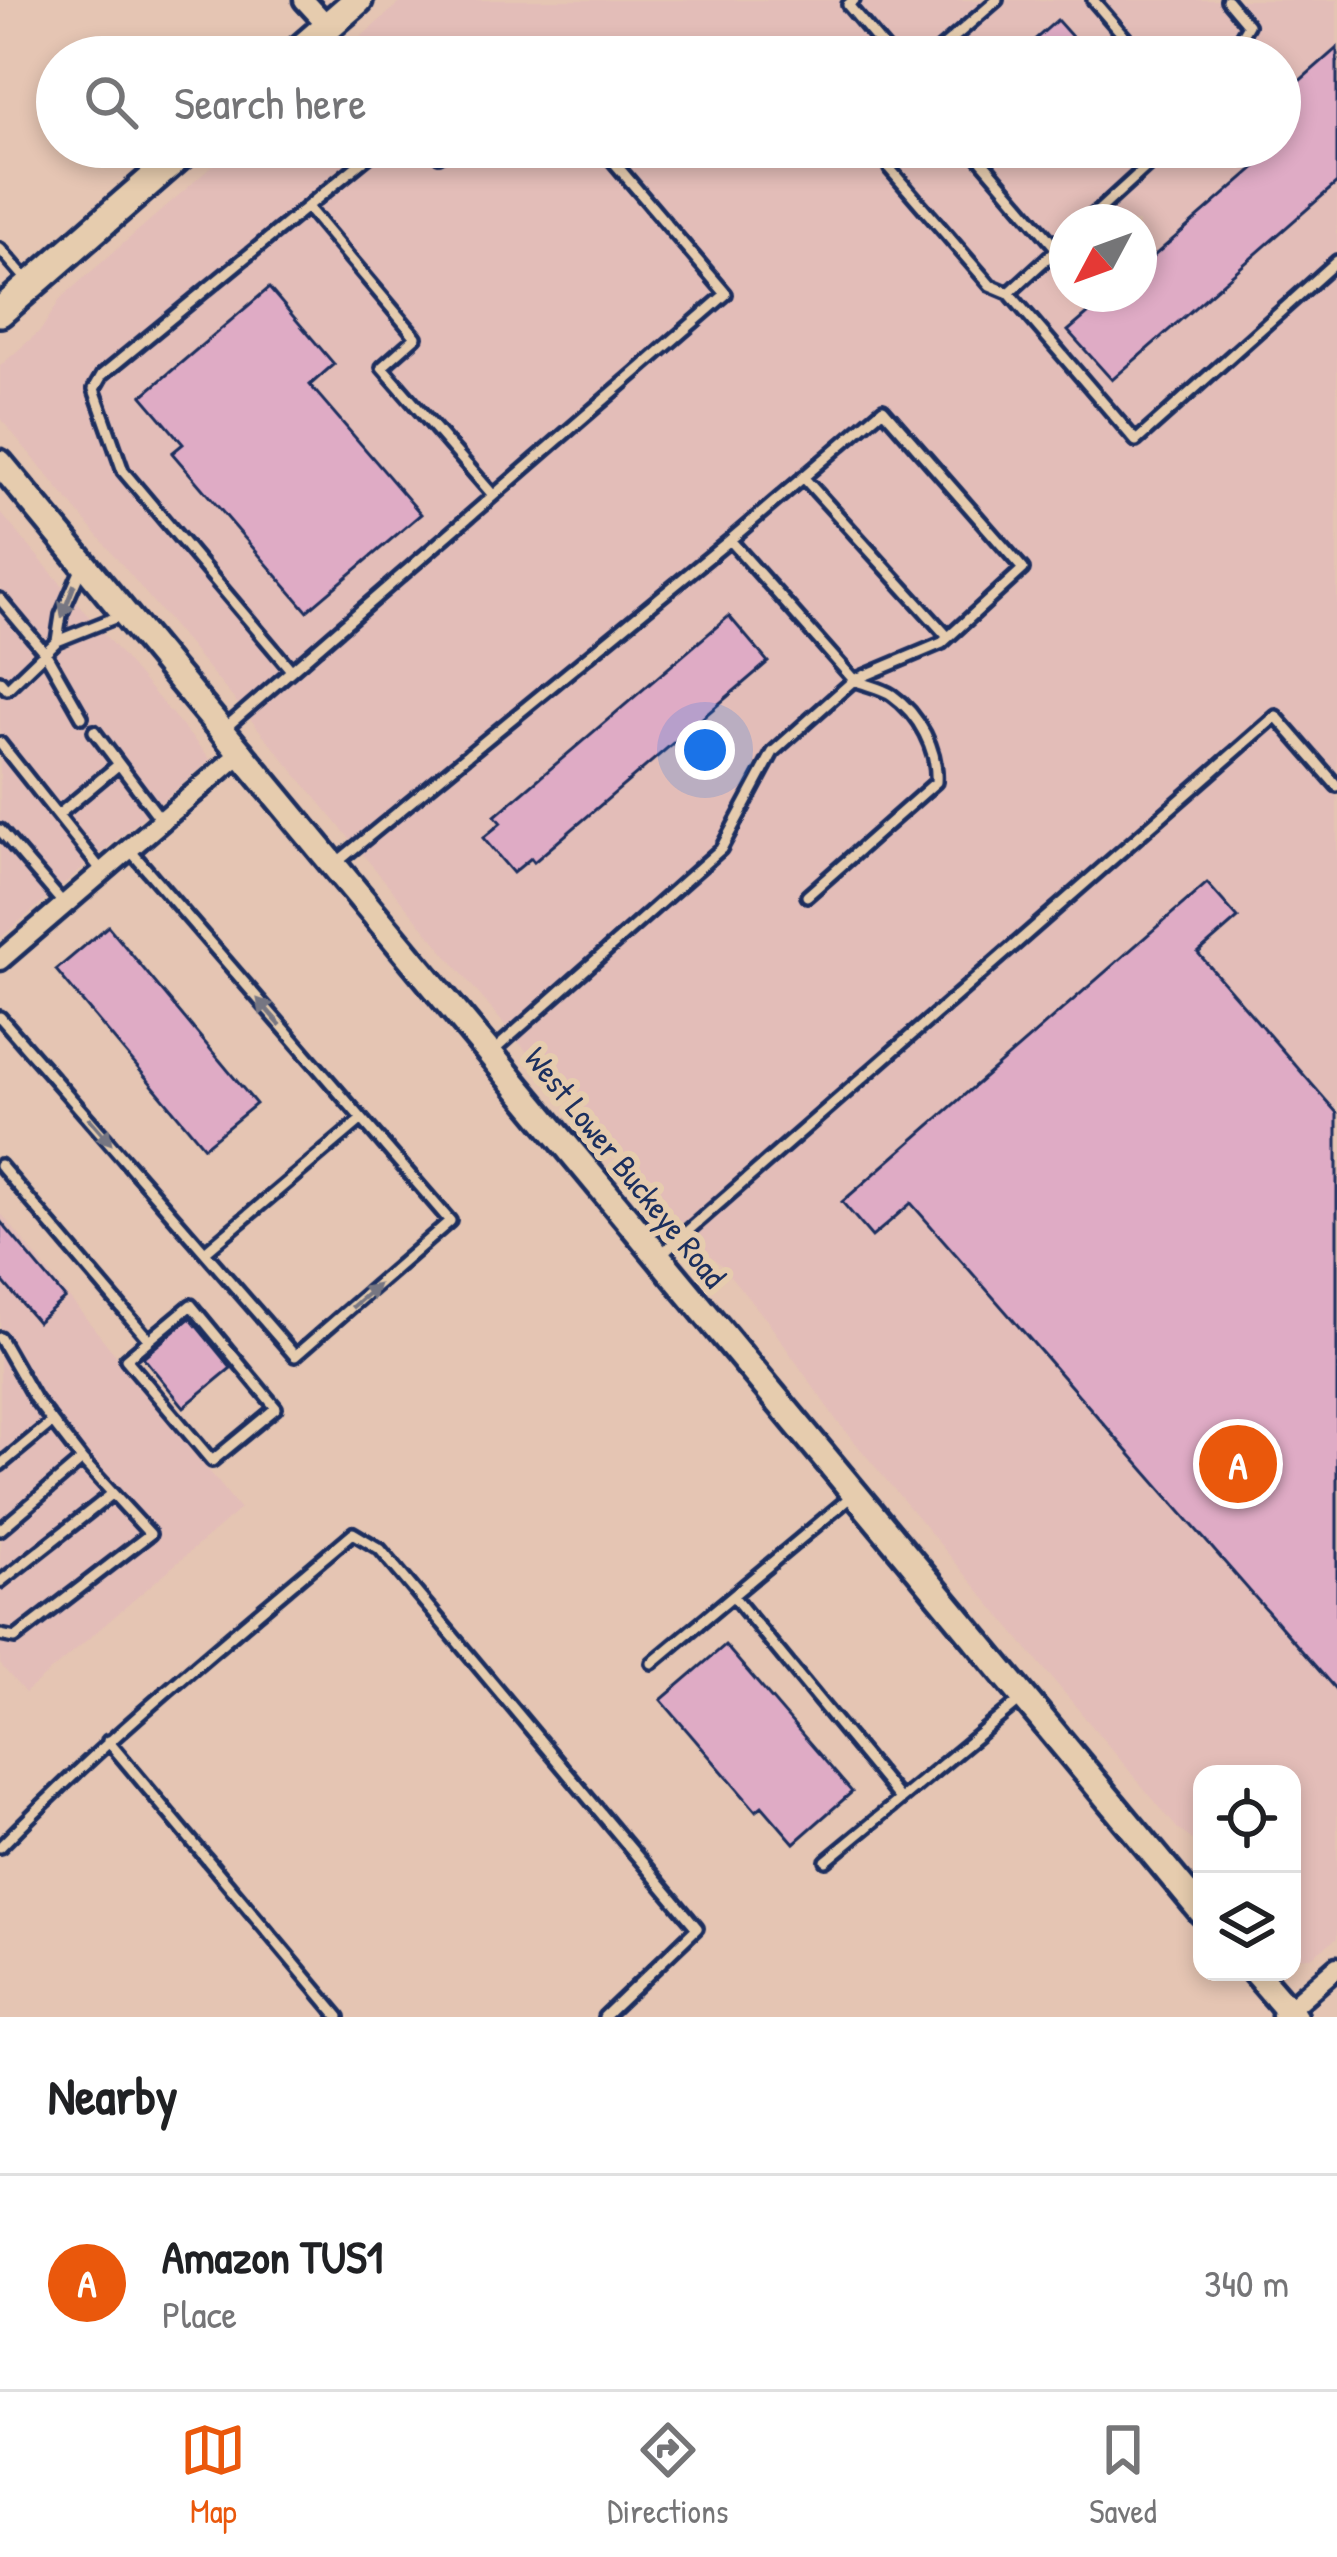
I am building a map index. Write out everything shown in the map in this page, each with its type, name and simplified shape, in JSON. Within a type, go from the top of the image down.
[{"type":"main road","points":[[316,36],[358,0]]},
{"type":"main road","points":[[0,312],[165,168]]},
{"type":"main road","name":"West Lower Buckeye Road","points":[[0,463],[1193,1901]]},
{"type":"main road","points":[[1262,1981],[1287,2015]]},
{"type":"street","points":[[304,0],[328,26]]},
{"type":"street","points":[[0,960],[243,751]]},
{"type":"street","points":[[1287,2015],[1337,1967]]},
{"type":"lane","points":[[854,0],[848,5],[874,36]]},
{"type":"lane","points":[[955,36],[997,0]]},
{"type":"lane","points":[[1093,0],[1124,36]]},
{"type":"lane","points":[[1227,0],[1248,25],[1241,36]]},
{"type":"lane","points":[[291,670],[123,471],[94,389],[102,375],[354,168]]},
{"type":"lane","points":[[224,729],[726,294],[619,168]]},
{"type":"lane","points":[[988,168],[1049,239]]},
{"type":"lane","points":[[1106,204],[1145,168]]},
{"type":"lane","points":[[890,169],[991,285],[1009,293],[1136,441],[1337,260]]},
{"type":"lane","points":[[307,207],[416,337],[382,367],[493,495]]},
{"type":"lane","points":[[0,249],[31,285]]},
{"type":"lane","points":[[1009,293],[1049,257]]},
{"type":"lane","points":[[335,864],[883,409],[1023,569],[948,637],[854,680],[773,752],[721,849],[490,1054]]},
{"type":"lane","points":[[803,477],[948,637]]},
{"type":"lane","points":[[730,540],[854,680],[892,695],[927,736],[938,761],[936,782],[806,896]]},
{"type":"lane","points":[[57,641],[61,615],[84,563]]},
{"type":"lane","points":[[0,600],[14,624],[46,654],[82,717]]},
{"type":"lane","points":[[2,689],[57,641],[127,613]]},
{"type":"lane","points":[[657,1258],[1276,716],[1337,786]]},
{"type":"lane","points":[[94,731],[162,820]]},
{"type":"lane","points":[[0,743],[103,872]]},
{"type":"lane","points":[[58,815],[118,765]]},
{"type":"lane","points":[[0,830],[64,904]]},
{"type":"lane","points":[[0,1017],[295,1356],[450,1221],[129,849]]},
{"type":"lane","points":[[205,1252],[362,1119]]},
{"type":"lane","points":[[0,1166],[148,1340]]},
{"type":"lane","points":[[190,1305],[276,1408],[212,1461],[126,1359],[148,1340],[190,1305]]},
{"type":"lane","points":[[0,1338],[52,1422],[150,1534],[15,1638],[0,1635]]},
{"type":"lane","points":[[0,1466],[52,1422]]},
{"type":"lane","points":[[0,1529],[82,1460]]},
{"type":"lane","points":[[0,1582],[112,1494]]},
{"type":"lane","points":[[652,1663],[854,1495]]},
{"type":"lane","points":[[0,1847],[108,1742],[353,1533],[380,1549],[697,1928],[604,2017]]},
{"type":"lane","points":[[733,1596],[900,1799]]},
{"type":"lane","points":[[826,1861],[1023,1698]]},
{"type":"lane","points":[[108,1742],[339,2017]]},
{"type":"shaded area","points":[[403,0],[1337,0],[1337,1938],[1311,1957],[1301,1958],[1301,1765],[1193,1765],[1193,1840],[1178,1829],[837,1421],[766,1319],[720,1264],[661,1212],[621,1165],[0,418],[0,366],[41,330],[61,298],[210,168],[1301,168],[1301,36],[362,36]]},
{"type":"shaded area","points":[[0,512],[211,760],[0,938]]},
{"type":"shaded area","points":[[0,1212],[240,1509],[25,1693],[0,1664]]},
{"type":"building","points":[[1057,20],[1071,36],[1039,36]]},
{"type":"building","points":[[1337,48],[1337,183],[1112,380],[1068,331],[1090,312],[1157,312],[1157,253],[1255,168],[1301,168],[1301,80]]},
{"type":"building","points":[[269,288],[334,364],[310,385],[421,514],[307,611],[172,453],[183,444],[142,396]]},
{"type":"building","points":[[729,616],[768,662],[534,862],[531,858],[513,873],[483,838],[501,823],[495,816]]},
{"type":"building","points":[[1207,883],[1238,918],[1198,953],[1337,1113],[1337,1691],[911,1203],[872,1237],[842,1202]]},
{"type":"building","points":[[108,926],[256,1104],[204,1147],[56,970]]},
{"type":"building","points":[[0,1221],[65,1298],[37,1322],[0,1278]]},
{"type":"building","points":[[190,1318],[231,1368],[184,1407],[143,1357]]},
{"type":"building","points":[[725,1645],[852,1792],[794,1843],[762,1806],[756,1811],[661,1700]]},
{"type":"place","name":"Amazon TUS1","points":[[1238,1464]]}]
